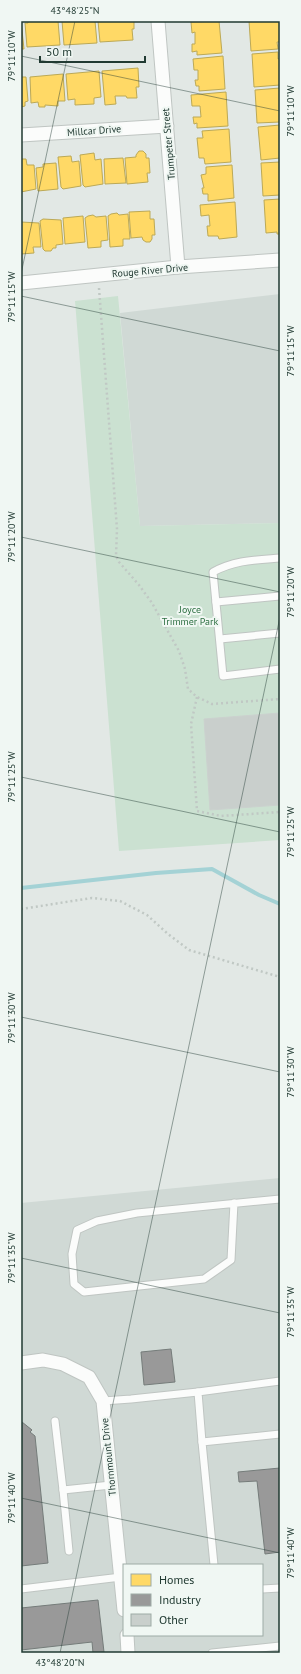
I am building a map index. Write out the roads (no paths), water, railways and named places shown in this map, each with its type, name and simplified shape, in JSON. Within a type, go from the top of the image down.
[{"type":"street","name":"Trumpeter Street","points":[[158,21],[178,267]]},
{"type":"street","name":"Millcar Drive","points":[[21,135],[167,126]]},
{"type":"street","name":"Rouge River Drive","points":[[21,283],[98,274],[280,260]]},
{"type":"street","name":"Thornmount Drive","points":[[21,1363],[43,1360],[63,1364],[89,1377],[103,1401],[123,1599]]},
{"type":"street","points":[[126,1636],[128,1653]]},
{"type":"lane","points":[[280,558],[235,562],[225,565],[213,572],[223,676],[280,669]]},
{"type":"lane","points":[[216,602],[280,596]]},
{"type":"lane","points":[[220,639],[280,633]]},
{"type":"lane","points":[[234,1202],[231,1260],[204,1279],[84,1292],[74,1284],[72,1254],[77,1230],[97,1221],[137,1213],[234,1202],[280,1199]]},
{"type":"lane","points":[[103,1401],[131,1400],[280,1381]]},
{"type":"lane","points":[[198,1392],[214,1564]]},
{"type":"lane","points":[[55,1421],[69,1551]]},
{"type":"lane","points":[[202,1442],[280,1434]]},
{"type":"lane","points":[[63,1490],[111,1484]]},
{"type":"lane","points":[[21,1589],[121,1577]]},
{"type":"lane","points":[[263,1589],[280,1588]]},
{"type":"lane","points":[[212,1653],[280,1646]]},
{"type":"waterway","points":[[21,888],[156,873],[212,869],[259,895],[280,904]]},
{"type":"park label","name":"Joyce Trimmer Park","points":[[190,614]]}]
